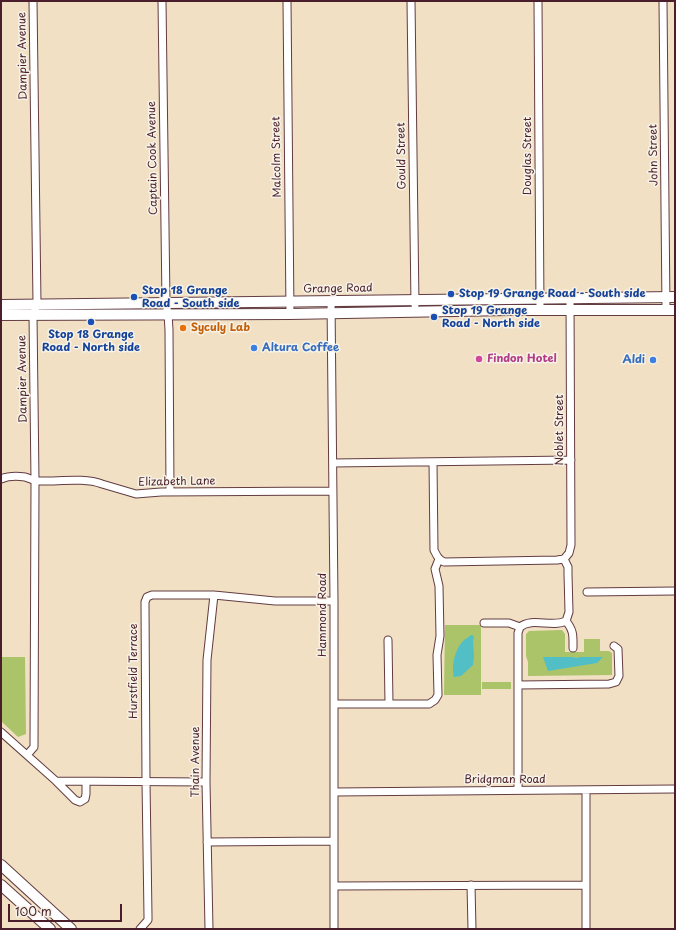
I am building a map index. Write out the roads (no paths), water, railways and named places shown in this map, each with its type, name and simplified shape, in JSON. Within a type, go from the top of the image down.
[{"type":"main road","name":"Grange Road","points":[[1,305],[671,297]]},
{"type":"main road","points":[[1,315],[671,310]]},
{"type":"main road","points":[[2,866],[71,929]]},
{"type":"main road","points":[[1,885],[50,929]]},
{"type":"street","name":"Dampier Avenue","points":[[27,755],[34,747],[35,481],[33,315],[36,304],[33,1]]},
{"type":"street","name":"Captain Cook Avenue","points":[[162,1],[166,303],[170,337],[170,492]]},
{"type":"street","name":"Malcolm Street","points":[[287,1],[290,314]]},
{"type":"street","name":"Gould Street","points":[[411,1],[415,312]]},
{"type":"street","name":"Douglas Street","points":[[538,1],[540,310]]},
{"type":"street","name":"John Street","points":[[663,1],[671,310]]},
{"type":"street","name":"Noblet Street","points":[[564,559],[569,553],[571,545],[570,298]]},
{"type":"street","name":"Hammond Road","points":[[332,301],[335,792],[334,929]]},
{"type":"street","points":[[333,464],[571,460]]},
{"type":"street","points":[[433,462],[434,550],[437,557],[444,562],[564,559],[568,567],[569,612],[566,621]]},
{"type":"street","name":"Elizabeth Lane","points":[[1,479],[6,477],[25,477],[35,481],[96,482],[136,494],[170,492],[333,491]]},
{"type":"street","points":[[334,704],[429,704],[435,700],[438,694],[437,655],[440,636],[439,586],[435,570],[439,559]]},
{"type":"street","points":[[587,592],[675,591]]},
{"type":"street","name":"Hurstfield Terrace","points":[[140,929],[148,920],[145,602],[147,597],[152,595],[214,595],[275,602],[334,601]]},
{"type":"street","name":"Thain Avenue","points":[[209,929],[206,782],[207,660],[214,595]]},
{"type":"street","points":[[518,790],[518,633],[523,624],[560,623],[566,621]]},
{"type":"street","points":[[566,621],[573,632],[573,648]]},
{"type":"street","points":[[484,623],[509,623],[520,627]]},
{"type":"street","points":[[388,640],[389,704]]},
{"type":"street","points":[[518,685],[609,684],[616,682],[619,676],[618,649],[614,646]]},
{"type":"street","points":[[1,732],[75,800],[80,802],[85,799],[86,782]]},
{"type":"street","points":[[56,781],[206,782]]},
{"type":"street","name":"Bridgman Road","points":[[335,792],[675,789]]},
{"type":"street","points":[[586,790],[586,929]]},
{"type":"street","points":[[207,842],[334,841]]},
{"type":"street","points":[[471,885],[472,929]]},
{"type":"street","points":[[334,886],[586,885]]},
{"type":"water","points":[[471,635],[474,636],[473,665],[461,676],[454,677],[453,663],[458,648],[463,641]]},
{"type":"water","points":[[543,657],[603,657],[597,663],[548,671]]},
{"type":"place","name":"Stop 19 Grange Road - South side","points":[[451,294]]},
{"type":"place","name":"Stop 18 Grange Road - South side","points":[[134,297]]},
{"type":"place","name":"Stop 19 Grange Road - North side","points":[[434,317]]},
{"type":"place","name":"Stop 18 Grange Road - North side","points":[[91,322]]},
{"type":"place","name":"Syculy Lab","points":[[183,328]]},
{"type":"place","name":"Altura Coffee","points":[[254,348]]},
{"type":"place","name":"Findon Hotel","points":[[479,359]]},
{"type":"place","name":"Aldi","points":[[653,360]]}]
